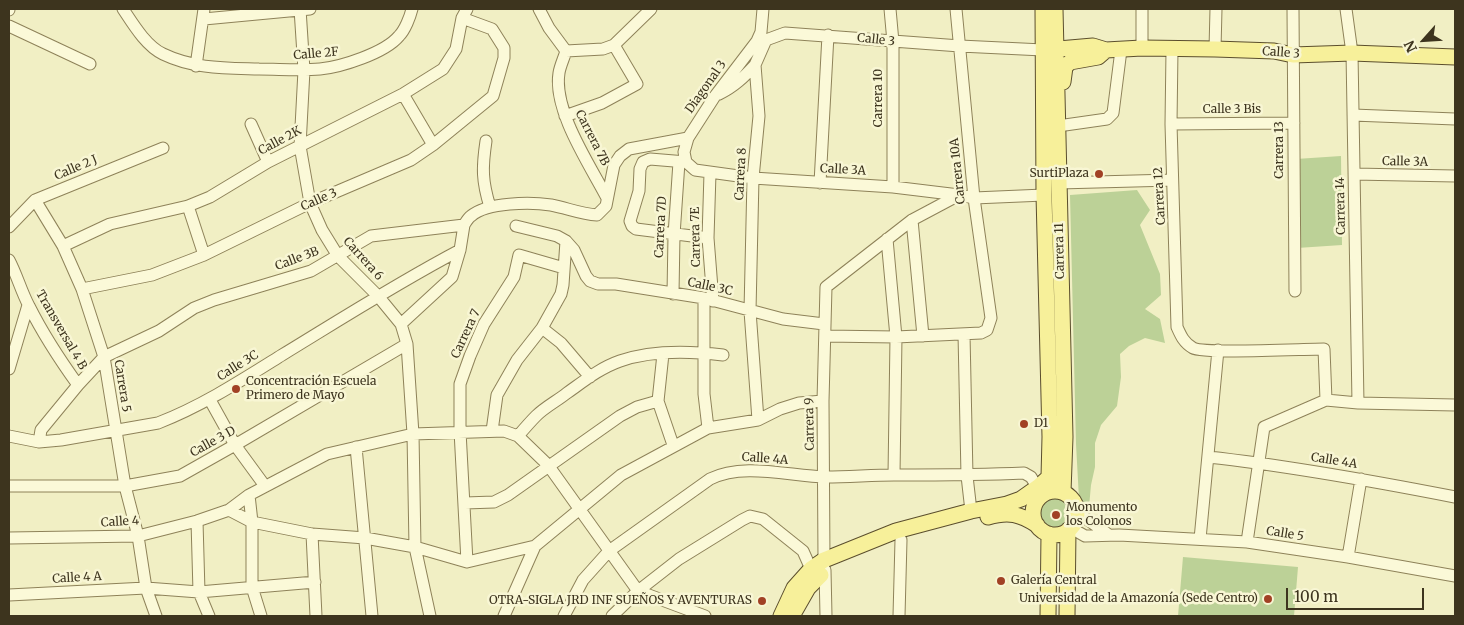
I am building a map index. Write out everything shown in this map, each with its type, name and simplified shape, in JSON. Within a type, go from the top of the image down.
[{"type":"main road","name":"Carrera 11","points":[[1043,9],[1058,92],[1051,127],[1044,195],[1050,437],[1048,488]]},
{"type":"main road","name":"Carrera 11","points":[[1048,488],[1065,437],[1059,183],[1051,127],[1050,50],[1055,9]]},
{"type":"main road","name":"Calle 3","points":[[1050,50],[1093,46],[1114,50],[1142,48],[1172,50],[1215,49],[1274,51],[1293,55],[1352,54],[1455,58]]},
{"type":"main road","name":"Calle 3","points":[[1058,92],[1064,81],[1065,67],[1070,62],[1098,57],[1114,50]]},
{"type":"main road","points":[[1048,488],[1034,506],[1033,512],[1043,529],[1048,616]]},
{"type":"main road","points":[[781,616],[794,588],[820,567],[896,531],[971,511],[1007,504],[1048,488],[1070,497],[1075,504],[1077,512],[1070,529],[1067,616]]},
{"type":"main road","points":[[792,616],[820,567],[901,540],[994,515],[1013,514],[1024,516],[1043,529],[1062,533],[1070,529]]},
{"type":"street","name":"Calle 2F","points":[[123,9],[138,30],[161,54],[196,66],[304,70],[349,64],[379,50],[399,37],[412,9]]},
{"type":"street","points":[[196,66],[204,14],[304,9]]},
{"type":"street","name":"Carrera 6","points":[[304,9],[304,70],[300,146],[310,203],[322,230],[338,256],[378,296],[401,324],[406,344],[413,434],[415,547],[430,616]]},
{"type":"street","points":[[539,9],[549,28],[566,51],[603,49],[614,45],[651,9]]},
{"type":"street","name":"Carrera 8","points":[[758,420],[750,311],[753,178],[759,116],[756,65],[763,36],[763,9]]},
{"type":"street","name":"Carrera 10","points":[[890,9],[894,42],[893,187]]},
{"type":"street","name":"Carrera 10A","points":[[956,9],[974,198],[991,318],[987,330],[981,333],[964,334]]},
{"type":"street","points":[[1142,9],[1142,48]]},
{"type":"street","points":[[1215,49],[1216,9]]},
{"type":"street","name":"Carrera 13","points":[[1293,9],[1295,291]]},
{"type":"street","name":"Carrera 14","points":[[1346,9],[1352,54],[1358,403]]},
{"type":"street","name":"Calle 3","points":[[82,289],[152,275],[204,255],[310,203],[411,160],[433,146],[493,96],[504,58],[504,48],[492,29],[464,13]]},
{"type":"street","name":"Calle 2K","points":[[63,246],[110,224],[188,206],[210,197],[268,162],[403,94],[443,69],[456,49],[464,13]]},
{"type":"street","points":[[9,26],[90,64]]},
{"type":"street","name":"Calle 3","points":[[763,36],[785,33],[828,35],[894,42],[1050,50]]},
{"type":"street","points":[[820,183],[828,35]]},
{"type":"street","name":"Diagonal 3","points":[[682,162],[688,138],[715,96],[757,41],[763,36]]},
{"type":"street","points":[[564,116],[602,103],[637,84],[614,45]]},
{"type":"street","points":[[1051,127],[1107,119],[1111,116],[1113,113],[1114,50]]},
{"type":"street","name":"Carrera 12","points":[[1172,50],[1172,180],[1177,327],[1183,340],[1194,349],[1218,350]]},
{"type":"street","name":"Carrera 7B","points":[[566,51],[559,74],[559,92],[564,116],[607,198]]},
{"type":"street","points":[[715,96],[736,84],[756,65]]},
{"type":"street","points":[[403,94],[433,146]]},
{"type":"street","points":[[1353,115],[1455,119]]},
{"type":"street","name":"Calle 3 Bis","points":[[1171,124],[1294,123]]},
{"type":"street","points":[[251,124],[268,162]]},
{"type":"street","points":[[401,324],[452,277],[460,250],[464,225],[472,214],[490,208],[517,203],[551,206],[589,215],[597,215],[606,206],[614,165],[620,156],[629,149],[688,138]]},
{"type":"street","points":[[486,141],[482,165],[483,186],[490,208]]},
{"type":"street","name":"Calle 2 J","points":[[9,227],[35,200],[164,148]]},
{"type":"street","name":"Calle 3A","points":[[674,235],[636,229],[630,221],[639,191],[640,169],[643,162],[650,159],[682,162],[695,170],[710,173],[753,178],[893,187],[974,198],[1044,195]]},
{"type":"street","name":"Carrera 7D","points":[[674,294],[674,235],[682,162]]},
{"type":"street","name":"Carrera 7E","points":[[708,428],[704,394],[703,353],[709,300],[710,173]]},
{"type":"street","name":"Calle 3A","points":[[1354,174],[1455,176]]},
{"type":"street","points":[[1059,183],[1172,180]]},
{"type":"street","points":[[894,475],[896,337],[887,239],[912,220],[959,195]]},
{"type":"street","name":"Carrera 5","points":[[35,200],[63,246],[82,289],[104,357],[114,430],[125,486],[138,536],[146,588],[156,616]]},
{"type":"street","points":[[188,206],[204,255]]},
{"type":"street","points":[[912,220],[924,336]]},
{"type":"street","name":"Calle 3B","points":[[40,436],[78,385],[104,357],[160,332],[194,308],[214,300],[311,271],[371,236],[464,225]]},
{"type":"street","points":[[492,431],[497,395],[517,360],[542,328],[561,294],[566,241],[557,236],[516,226]]},
{"type":"street","points":[[674,235],[708,238]]},
{"type":"street","name":"Carrera 9","points":[[826,616],[820,567],[825,477],[823,401],[826,287],[887,239]]},
{"type":"street","name":"Calle 3C","points":[[566,241],[574,250],[590,282],[616,284],[709,300],[783,319],[824,324]]},
{"type":"street","name":"Calle 3C","points":[[9,436],[40,436],[61,440],[158,423],[210,400],[417,272],[460,250]]},
{"type":"street","name":"Carrera 7","points":[[467,562],[460,431],[460,384],[484,324],[514,277],[519,255],[564,268]]},
{"type":"street","name":"Transversal 4 B","points":[[9,260],[18,276],[28,305],[64,366],[78,385]]},
{"type":"street","points":[[9,369],[28,305]]},
{"type":"street","points":[[542,328],[562,343],[590,377]]},
{"type":"street","points":[[825,336],[896,337],[964,334],[967,476],[971,511]]},
{"type":"street","name":"Calle 3 D","points":[[9,486],[125,486],[180,476],[406,344]]},
{"type":"street","points":[[1200,539],[1218,350],[1324,349],[1326,400]]},
{"type":"street","points":[[705,616],[677,612],[638,591],[548,466],[518,436],[536,416],[590,377],[620,361],[641,356],[663,354],[703,353],[723,355]]},
{"type":"street","points":[[663,354],[658,400],[673,446]]},
{"type":"street","points":[[210,400],[235,445],[265,486]]},
{"type":"street","points":[[465,503],[494,502],[508,495],[620,416],[637,407],[658,400]]},
{"type":"street","points":[[1247,542],[1264,427],[1326,400],[1358,403],[1455,405]]},
{"type":"street","points":[[504,616],[534,546],[578,508],[621,475],[708,428],[758,420],[780,409],[798,403],[823,401]]},
{"type":"street","name":"Calle 4","points":[[9,538],[138,536],[197,521],[229,510],[249,495],[327,454],[413,434],[504,431],[518,436]]},
{"type":"street","points":[[356,447],[372,616]]},
{"type":"street","name":"Calle 4A","points":[[1208,457],[1259,462],[1455,497]]},
{"type":"street","name":"Calle 4A","points":[[564,616],[583,580],[609,551],[710,479],[722,473],[736,470],[825,477],[1024,474],[1048,488]]},
{"type":"street","points":[[1348,557],[1361,479]]},
{"type":"street","points":[[249,495],[252,522],[252,586],[261,616]]},
{"type":"street","points":[[229,510],[252,522],[312,534],[365,538],[415,547],[467,562],[534,546]]},
{"type":"street","points":[[1077,512],[1109,534]]},
{"type":"street","points":[[612,616],[638,591],[679,559],[750,516],[763,519],[820,567]]},
{"type":"street","points":[[197,521],[199,592],[209,616]]},
{"type":"street","name":"Calle 5","points":[[1070,529],[1085,536],[1109,534],[1247,542],[1455,576]]},
{"type":"street","points":[[312,534],[316,616]]},
{"type":"street","points":[[899,616],[901,540]]},
{"type":"street","name":"Calle 4 A","points":[[9,595],[146,588],[199,592],[315,582]]},
{"type":"green space","points":[[1341,156],[1342,245],[1297,248],[1296,159]]},
{"type":"green space","points":[[1137,190],[1150,210],[1140,225],[1160,274],[1161,295],[1145,309],[1160,319],[1165,343],[1145,338],[1129,346],[1120,354],[1121,377],[1117,406],[1101,425],[1095,443],[1095,467],[1089,507],[1079,499],[1070,195]]},
{"type":"green space","points":[[1055,497],[1061,498],[1066,502],[1070,507],[1070,519],[1066,524],[1061,528],[1055,529],[1049,528],[1044,524],[1040,519],[1039,513],[1040,507],[1044,502],[1049,498]]},
{"type":"green space","points":[[1183,557],[1298,567],[1294,616],[1178,616]]},
{"type":"place","name":"SurtiPlaza","points":[[1099,174]]},
{"type":"place","name":"Concentración Escuela Primero de Mayo","points":[[236,389]]},
{"type":"place","name":"D1","points":[[1024,424]]},
{"type":"place","name":"Monumento los Colonos","points":[[1056,515]]},
{"type":"place","name":"Galería Central","points":[[1001,581]]},
{"type":"place","name":"Universidad de la Amazonía (Sede Centro)","points":[[1268,599]]},
{"type":"place","name":"OTRA-SIGLA JRD INF SUEÑOS Y AVENTURAS","points":[[762,601]]}]
